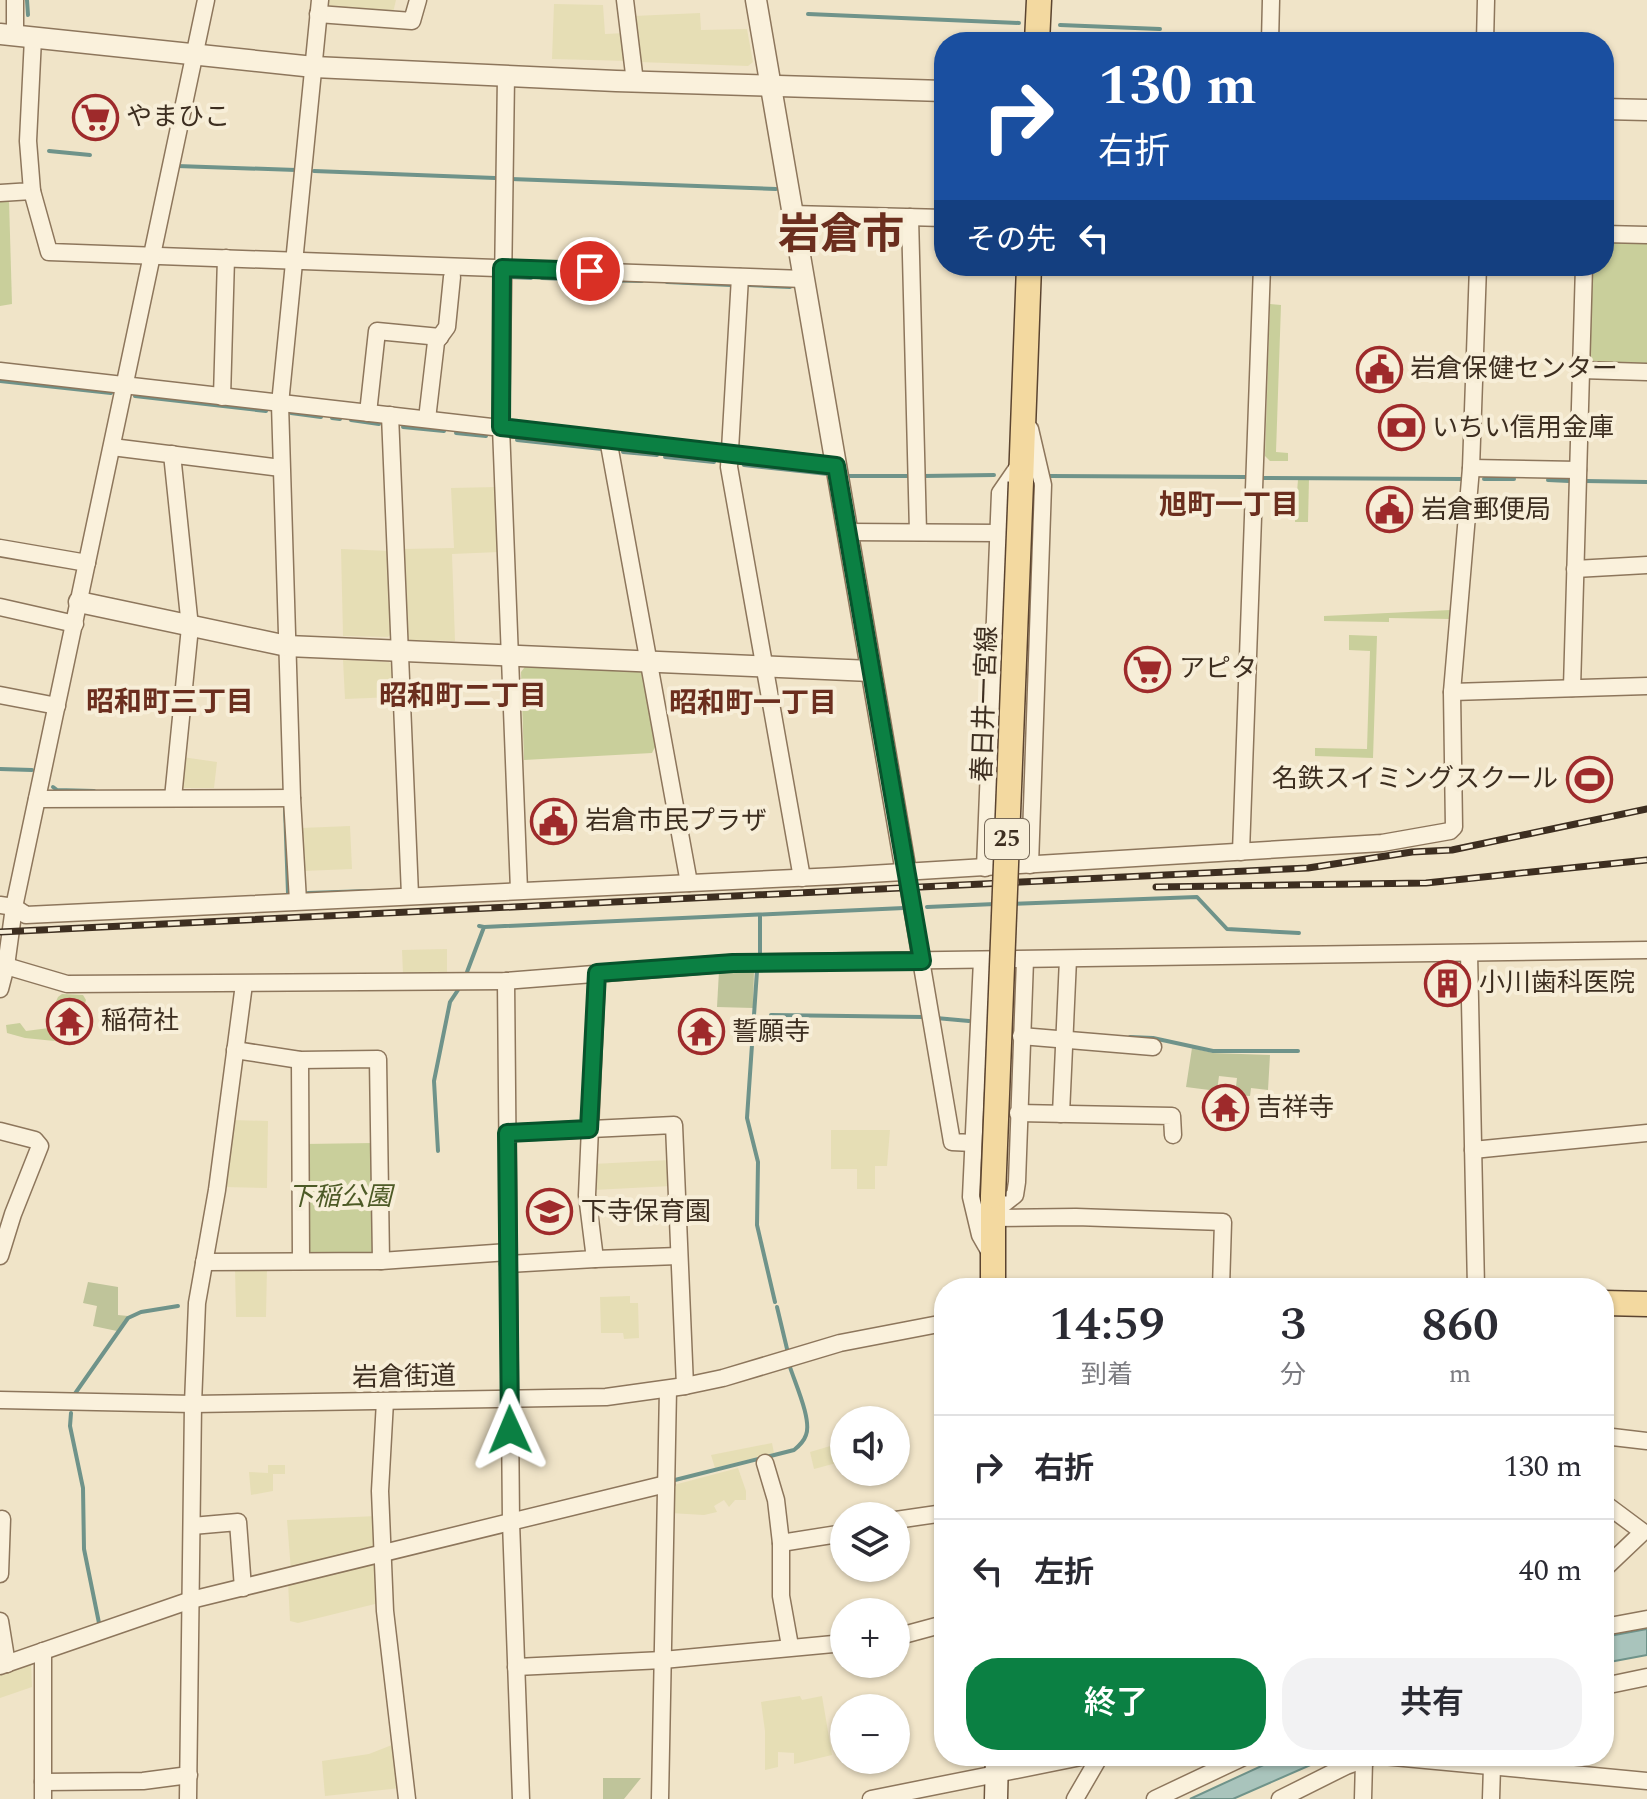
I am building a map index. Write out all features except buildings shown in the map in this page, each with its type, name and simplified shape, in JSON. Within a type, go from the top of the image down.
[{"type":"main road","points":[[1037,32],[1039,0]]},
{"type":"main road","name":"春日井一宮線","points":[[993,1278],[1029,276]]},
{"type":"main road","points":[[1614,1303],[1647,1304]]},
{"type":"main road","points":[[996,1799],[997,1766]]},
{"type":"street","points":[[15,0],[32,191],[49,252],[804,279]]},
{"type":"street","points":[[0,989],[6,966],[7,906],[37,799],[206,0]]},
{"type":"street","points":[[298,901],[280,404],[319,7],[412,21],[418,0]]},
{"type":"street","points":[[625,0],[635,82]]},
{"type":"street","points":[[756,0],[952,1142],[973,1143]]},
{"type":"street","points":[[1270,32],[1271,0]]},
{"type":"street","points":[[1485,32],[1486,0]]},
{"type":"street","points":[[16,36],[314,67],[635,82],[934,91]]},
{"type":"street","points":[[506,76],[501,427],[519,890]]},
{"type":"street","points":[[1614,109],[1647,110]]},
{"type":"street","points":[[0,193],[32,191]]},
{"type":"street","points":[[792,214],[934,218]]},
{"type":"street","points":[[910,217],[918,532]]},
{"type":"street","points":[[1614,234],[1647,235]]},
{"type":"street","points":[[222,397],[226,258]]},
{"type":"street","points":[[1241,852],[1262,276]]},
{"type":"street","points":[[7,906],[26,915],[802,878],[1382,843],[1450,831],[1454,827],[1452,692],[1471,468],[1478,276]]},
{"type":"street","points":[[1572,688],[1584,276]]},
{"type":"street","points":[[427,419],[436,342],[447,327],[452,277]]},
{"type":"street","points":[[740,277],[729,453],[802,878]]},
{"type":"street","points":[[368,413],[377,331],[440,337]]},
{"type":"street","points":[[1581,370],[1647,372]]},
{"type":"street","points":[[0,371],[836,466]]},
{"type":"street","points":[[1024,404],[1043,485],[1030,865]]},
{"type":"street","points":[[390,415],[410,895]]},
{"type":"street","points":[[608,439],[689,883]]},
{"type":"street","points":[[112,447],[281,468]]},
{"type":"street","points":[[172,454],[190,627],[173,798]]},
{"type":"street","points":[[1471,468],[1578,470]]},
{"type":"street","points":[[985,868],[1000,493],[1021,471]]},
{"type":"street","points":[[848,532],[998,533]]},
{"type":"street","points":[[0,548],[87,563]]},
{"type":"street","points":[[1575,569],[1647,565]]},
{"type":"street","points":[[79,602],[287,646],[871,671]]},
{"type":"street","points":[[0,607],[75,624]]},
{"type":"street","points":[[1452,692],[1647,686]]},
{"type":"street","points":[[0,695],[57,706]]},
{"type":"street","points":[[37,799],[292,798]]},
{"type":"street","points":[[6,966],[67,984],[244,984],[342,980],[506,981],[733,963],[1647,950]]},
{"type":"street","points":[[1469,953],[1476,1278]]},
{"type":"street","points":[[1061,1114],[1068,959]]},
{"type":"street","points":[[982,960],[971,1197],[980,1235],[992,1257]]},
{"type":"street","points":[[993,1209],[1015,1195],[1025,960]]},
{"type":"street","points":[[595,1259],[587,1195],[597,973]]},
{"type":"street","points":[[506,981],[511,1522],[521,1799]]},
{"type":"street","points":[[188,1799],[197,1303],[217,1190],[244,984]]},
{"type":"street","points":[[1021,1036],[1153,1047]]},
{"type":"street","points":[[235,1050],[300,1060],[378,1059],[381,1261]]},
{"type":"street","points":[[300,1060],[301,1261]]},
{"type":"street","points":[[1018,1113],[1172,1116],[1173,1135]]},
{"type":"street","points":[[507,1133],[674,1125],[678,1256],[677,1388],[666,1484],[660,1799]]},
{"type":"street","points":[[0,1131],[35,1140],[40,1146],[0,1256]]},
{"type":"street","points":[[1473,1150],[1647,1133]]},
{"type":"street","points":[[993,1209],[1076,1217],[1223,1222],[1221,1278]]},
{"type":"street","points":[[204,1262],[678,1256]]},
{"type":"street","name":"岩倉街道","points":[[0,1400],[193,1404],[606,1397],[677,1388],[723,1378],[840,1343],[934,1325]]},
{"type":"street","points":[[385,1401],[380,1491],[385,1553],[385,1611],[407,1799]]},
{"type":"street","points":[[1614,1437],[1647,1441]]},
{"type":"street","points":[[765,1463],[776,1500],[781,1543],[781,1596],[790,1646]]},
{"type":"street","points":[[0,1621],[3,1665],[191,1600],[666,1484]]},
{"type":"street","points":[[1614,1510],[1643,1532],[1614,1560]]},
{"type":"street","points":[[910,1518],[934,1514]]},
{"type":"street","points":[[0,1574],[2,1519]]},
{"type":"street","points":[[192,1526],[238,1522],[243,1588]]},
{"type":"street","points":[[781,1543],[830,1535]]},
{"type":"street","points":[[1614,1625],[1647,1619]]},
{"type":"street","points":[[910,1633],[934,1627]]},
{"type":"street","points":[[516,1667],[663,1660],[830,1644]]},
{"type":"street","points":[[43,1651],[43,1790],[189,1775]]},
{"type":"street","points":[[1614,1684],[1647,1677]]},
{"type":"street","points":[[871,1799],[993,1766]]},
{"type":"street","points":[[1075,1799],[1094,1766]]},
{"type":"street","points":[[1155,1799],[1225,1766]]},
{"type":"street","points":[[1280,1799],[1346,1766]]},
{"type":"street","points":[[1363,1799],[1368,1766]]},
{"type":"street","points":[[1491,1799],[1492,1766],[1647,1781]]},
{"type":"shaded area","points":[[325,0],[396,0],[392,17],[324,11]]},
{"type":"shaded area","points":[[554,4],[603,5],[605,34],[625,33],[629,61],[552,59]]},
{"type":"shaded area","points":[[700,13],[701,30],[747,29],[753,62],[748,66],[639,62],[634,16]]},
{"type":"shaded area","points":[[497,487],[499,552],[452,554],[455,641],[410,640],[407,636],[403,549],[454,548],[451,488]]},
{"type":"shaded area","points":[[341,549],[390,551],[394,631],[388,637],[343,636]]},
{"type":"shaded area","points":[[343,660],[389,662],[393,666],[394,697],[345,699]]},
{"type":"shaded area","points":[[182,757],[217,762],[214,788],[182,788]]},
{"type":"shaded area","points":[[350,826],[352,869],[303,871],[301,828]]},
{"type":"shaded area","points":[[447,949],[447,973],[403,974],[402,950]]},
{"type":"shaded area","points":[[232,1120],[268,1121],[267,1188],[224,1187]]},
{"type":"shaded area","points":[[831,1130],[890,1130],[887,1166],[875,1166],[875,1189],[857,1189],[857,1169],[831,1169]]},
{"type":"shaded area","points":[[670,1160],[671,1186],[593,1190],[593,1164]]},
{"type":"shaded area","points":[[235,1268],[267,1268],[266,1317],[236,1317]]},
{"type":"shaded area","points":[[630,1296],[630,1303],[638,1303],[639,1338],[624,1339],[623,1333],[601,1333],[600,1297]]},
{"type":"shaded area","points":[[772,1443],[774,1453],[715,1468],[711,1455]]},
{"type":"shaded area","points":[[830,1446],[830,1465],[814,1469],[810,1452]]},
{"type":"shaded area","points":[[268,1465],[285,1465],[285,1474],[273,1474],[273,1491],[251,1495],[249,1472],[268,1473]]},
{"type":"shaded area","points":[[738,1468],[746,1500],[735,1500],[729,1507],[724,1500],[714,1506],[717,1512],[704,1515],[670,1513],[670,1486]]},
{"type":"shaded area","points":[[377,1516],[380,1548],[291,1571],[287,1520]]},
{"type":"shaded area","points":[[377,1561],[379,1603],[298,1623],[290,1621],[288,1582]]},
{"type":"shaded area","points":[[31,1661],[32,1687],[0,1698],[0,1672]]},
{"type":"shaded area","points":[[822,1696],[830,1755],[794,1764],[794,1753],[778,1752],[778,1767],[765,1770],[761,1702]]},
{"type":"shaded area","points":[[397,1743],[401,1788],[325,1796],[322,1761],[369,1754]]},
{"type":"green space","points":[[0,200],[9,200],[12,304],[0,306]]},
{"type":"green space","points":[[1614,239],[1647,240],[1647,364],[1595,363],[1588,358],[1591,276],[1614,276]]},
{"type":"green space","points":[[1270,304],[1281,305],[1276,452],[1288,453],[1288,461],[1270,461],[1265,456]]},
{"type":"green space","points":[[1298,479],[1309,479],[1308,522],[1295,522]]},
{"type":"green space","points":[[1451,610],[1450,619],[1324,621],[1324,616]]},
{"type":"green space","points":[[1349,635],[1377,636],[1373,758],[1315,756],[1315,748],[1367,749],[1370,651],[1349,650]]},
{"type":"green space","points":[[527,664],[638,670],[646,677],[656,745],[652,753],[524,760],[521,672]]},
{"type":"green space","points":[[719,971],[754,971],[753,1008],[717,1007]]},
{"type":"green space","points":[[62,994],[83,995],[86,1000],[74,1043],[7,1033],[6,1025],[20,1023],[26,1031],[52,1025],[74,1028],[76,1016],[60,1015],[53,1008]]},
{"type":"green space","points":[[1192,1048],[1213,1053],[1270,1055],[1268,1090],[1251,1088],[1250,1096],[1235,1095],[1237,1078],[1219,1076],[1217,1091],[1186,1087]]},
{"type":"green space","name":"下稲公園","points":[[374,1143],[376,1250],[372,1254],[309,1255],[305,1249],[304,1144]]},
{"type":"green space","points":[[88,1282],[118,1287],[118,1315],[128,1316],[117,1331],[93,1326],[97,1306],[83,1303]]},
{"type":"green space","points":[[603,1778],[641,1778],[624,1799],[603,1799]]},
{"type":"water","points":[[1647,1629],[1647,1655],[1614,1661],[1614,1635]]},
{"type":"water","points":[[1261,1766],[1308,1766],[1233,1799],[1190,1799]]},
{"type":"waterway","points":[[27,0],[28,15]]},
{"type":"waterway","points":[[808,14],[1019,23]]},
{"type":"waterway","points":[[1060,25],[1160,29]]},
{"type":"waterway","points":[[49,151],[90,155]]},
{"type":"waterway","points":[[177,166],[296,170]]},
{"type":"waterway","points":[[314,171],[495,178]]},
{"type":"waterway","points":[[511,179],[776,189]]},
{"type":"waterway","points":[[509,277],[531,278]]},
{"type":"waterway","points":[[542,278],[587,280]]},
{"type":"waterway","points":[[597,280],[642,281]]},
{"type":"waterway","points":[[667,282],[731,285]]},
{"type":"waterway","points":[[749,285],[790,287]]},
{"type":"waterway","points":[[0,381],[111,393]]},
{"type":"waterway","points":[[135,396],[266,411]]},
{"type":"waterway","points":[[291,413],[321,417]]},
{"type":"waterway","points":[[332,418],[340,419]]},
{"type":"waterway","points":[[351,420],[379,424]]},
{"type":"waterway","points":[[403,427],[444,431]]},
{"type":"waterway","points":[[456,433],[486,436]]},
{"type":"waterway","points":[[517,440],[602,449]]},
{"type":"waterway","points":[[623,452],[657,455]]},
{"type":"waterway","points":[[665,457],[714,462]]},
{"type":"waterway","points":[[744,465],[828,474]]},
{"type":"waterway","points":[[923,476],[994,475]]},
{"type":"waterway","points":[[847,476],[910,476]]},
{"type":"waterway","points":[[1050,476],[1245,477]]},
{"type":"waterway","points":[[1264,478],[1462,479]]},
{"type":"waterway","points":[[1484,479],[1514,479]]},
{"type":"waterway","points":[[1548,480],[1569,481]]},
{"type":"waterway","points":[[1585,481],[1647,482]]},
{"type":"waterway","points":[[0,769],[32,770]]},
{"type":"waterway","points":[[53,787],[57,790],[94,791]]},
{"type":"waterway","points":[[285,808],[288,893]]},
{"type":"waterway","points":[[308,893],[368,891]]},
{"type":"waterway","points":[[1012,904],[1197,897],[1227,929],[1299,933]]},
{"type":"waterway","points":[[927,907],[995,904]]},
{"type":"waterway","points":[[484,927],[904,908]]},
{"type":"waterway","points":[[760,915],[760,956]]},
{"type":"waterway","points":[[467,972],[484,927],[479,926]]},
{"type":"waterway","points":[[757,971],[747,1118],[758,1162],[757,1225],[775,1302]]},
{"type":"waterway","points":[[438,1151],[434,1081],[450,1002],[458,990]]},
{"type":"waterway","points":[[771,1015],[923,1017]]},
{"type":"waterway","points":[[936,1018],[969,1021]]},
{"type":"waterway","points":[[1130,1037],[1153,1038],[1213,1051],[1298,1051]]},
{"type":"waterway","points":[[74,1395],[128,1318],[141,1312],[178,1306]]},
{"type":"waterway","points":[[777,1307],[788,1353]]},
{"type":"waterway","points":[[671,1481],[798,1447],[806,1435],[807,1420],[790,1367]]},
{"type":"waterway","points":[[71,1413],[70,1426],[83,1488],[84,1549],[99,1623]]},
{"type":"railway","points":[[0,932],[1308,868],[1412,852],[1452,850],[1647,809]]},
{"type":"railway","points":[[1156,887],[1426,883],[1647,860]]},
{"type":"place","name":"やまひこ","points":[[95,117]]},
{"type":"place","name":"岩倉保健センター","points":[[1379,369]]},
{"type":"place","name":"いちい信用金庫","points":[[1401,428]]},
{"type":"place","name":"岩倉郵便局","points":[[1390,510]]},
{"type":"place","name":"アピタ","points":[[1148,669]]},
{"type":"place","name":"名鉄スイミングスクール","points":[[1589,779]]},
{"type":"place","name":"岩倉市民プラザ","points":[[554,821]]},
{"type":"place","name":"小川歯科医院","points":[[1448,983]]},
{"type":"place","name":"稲荷社","points":[[70,1021]]},
{"type":"place","name":"誓願寺","points":[[701,1032]]},
{"type":"place","name":"吉祥寺","points":[[1225,1108]]},
{"type":"place","name":"下寺保育園","points":[[550,1212]]},
{"type":"district","name":"岩倉市","points":[[841,235]]},
{"type":"district","name":"旭町一丁目","points":[[1229,505]]},
{"type":"district","name":"昭和町二丁目","points":[[463,696]]},
{"type":"district","name":"昭和町三丁目","points":[[170,702]]},
{"type":"district","name":"昭和町一丁目","points":[[753,703]]},
{"type":"route","points":[[510,1430],[507,1133],[589,1129],[597,973],[733,963],[922,961],[836,466],[501,427],[502,268],[590,271]]}]
